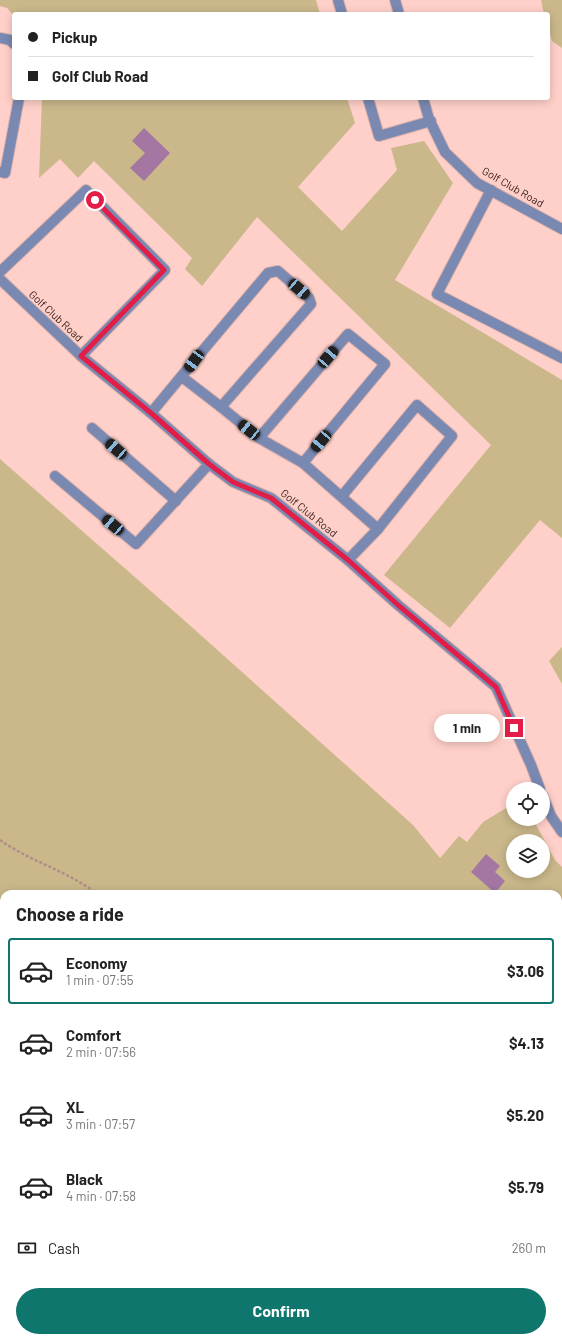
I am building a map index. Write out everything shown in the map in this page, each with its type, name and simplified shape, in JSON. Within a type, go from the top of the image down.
[{"type":"street","points":[[338,0],[341,12]]},
{"type":"street","points":[[395,0],[398,12]]},
{"type":"street","points":[[0,38],[10,40],[12,42]]},
{"type":"street","points":[[0,172],[5,173],[19,100]]},
{"type":"street","points":[[369,100],[379,136],[430,121]]},
{"type":"street","name":"Golf Club Road","points":[[424,100],[430,121],[445,152],[477,183],[562,229]]},
{"type":"street","points":[[0,272],[86,190],[164,270],[81,356]]},
{"type":"street","points":[[491,190],[437,294],[562,358]]},
{"type":"street","points":[[151,413],[268,274],[278,271],[309,298],[311,304],[221,407]]},
{"type":"street","name":"Golf Club Road","points":[[0,279],[81,356],[151,413],[209,464],[233,482],[271,498],[348,560],[398,605],[496,687],[537,782]]},
{"type":"street","points":[[258,438],[348,334],[385,364],[303,463]]},
{"type":"street","points":[[182,377],[258,438],[303,463],[378,529]]},
{"type":"street","points":[[342,496],[417,405],[452,436],[378,529],[348,560]]},
{"type":"street","points":[[92,428],[176,501]]},
{"type":"street","points":[[55,476],[136,544],[209,464]]},
{"type":"street","points":[[550,814],[562,832]]},
{"type":"path","points":[[0,840],[13,850],[64,873],[85,884],[92,890]]},
{"type":"shaded area","points":[[0,0],[316,0],[319,12],[12,12],[12,14],[7,8],[0,6]]},
{"type":"shaded area","points":[[541,0],[562,0],[562,48],[552,41],[550,34],[550,12],[544,12]]},
{"type":"shaded area","points":[[42,100],[348,100],[355,123],[298,187],[342,231],[397,170],[391,148],[424,141],[453,183],[395,280],[562,380],[562,538],[540,520],[450,628],[384,575],[491,445],[257,217],[202,286],[185,269],[192,258],[94,161],[78,178],[60,159],[39,178]]},
{"type":"shaded area","points":[[144,128],[170,153],[144,181],[130,168],[145,153],[132,141]]},
{"type":"shaded area","points":[[0,459],[185,621],[413,825],[440,858],[459,836],[467,842],[483,822],[506,808],[506,826],[537,826],[541,834],[506,834],[506,878],[550,878],[550,851],[555,860],[562,867],[562,890],[0,890]]},
{"type":"shaded area","points":[[562,647],[562,684],[549,661]]},
{"type":"shaded area","points":[[486,854],[500,866],[495,872],[505,881],[498,890],[492,890],[471,872]]},
{"type":"route","points":[[95,200],[164,270],[81,356],[151,413],[209,464],[233,482],[271,498],[348,560],[398,605],[496,687],[514,728]]}]
